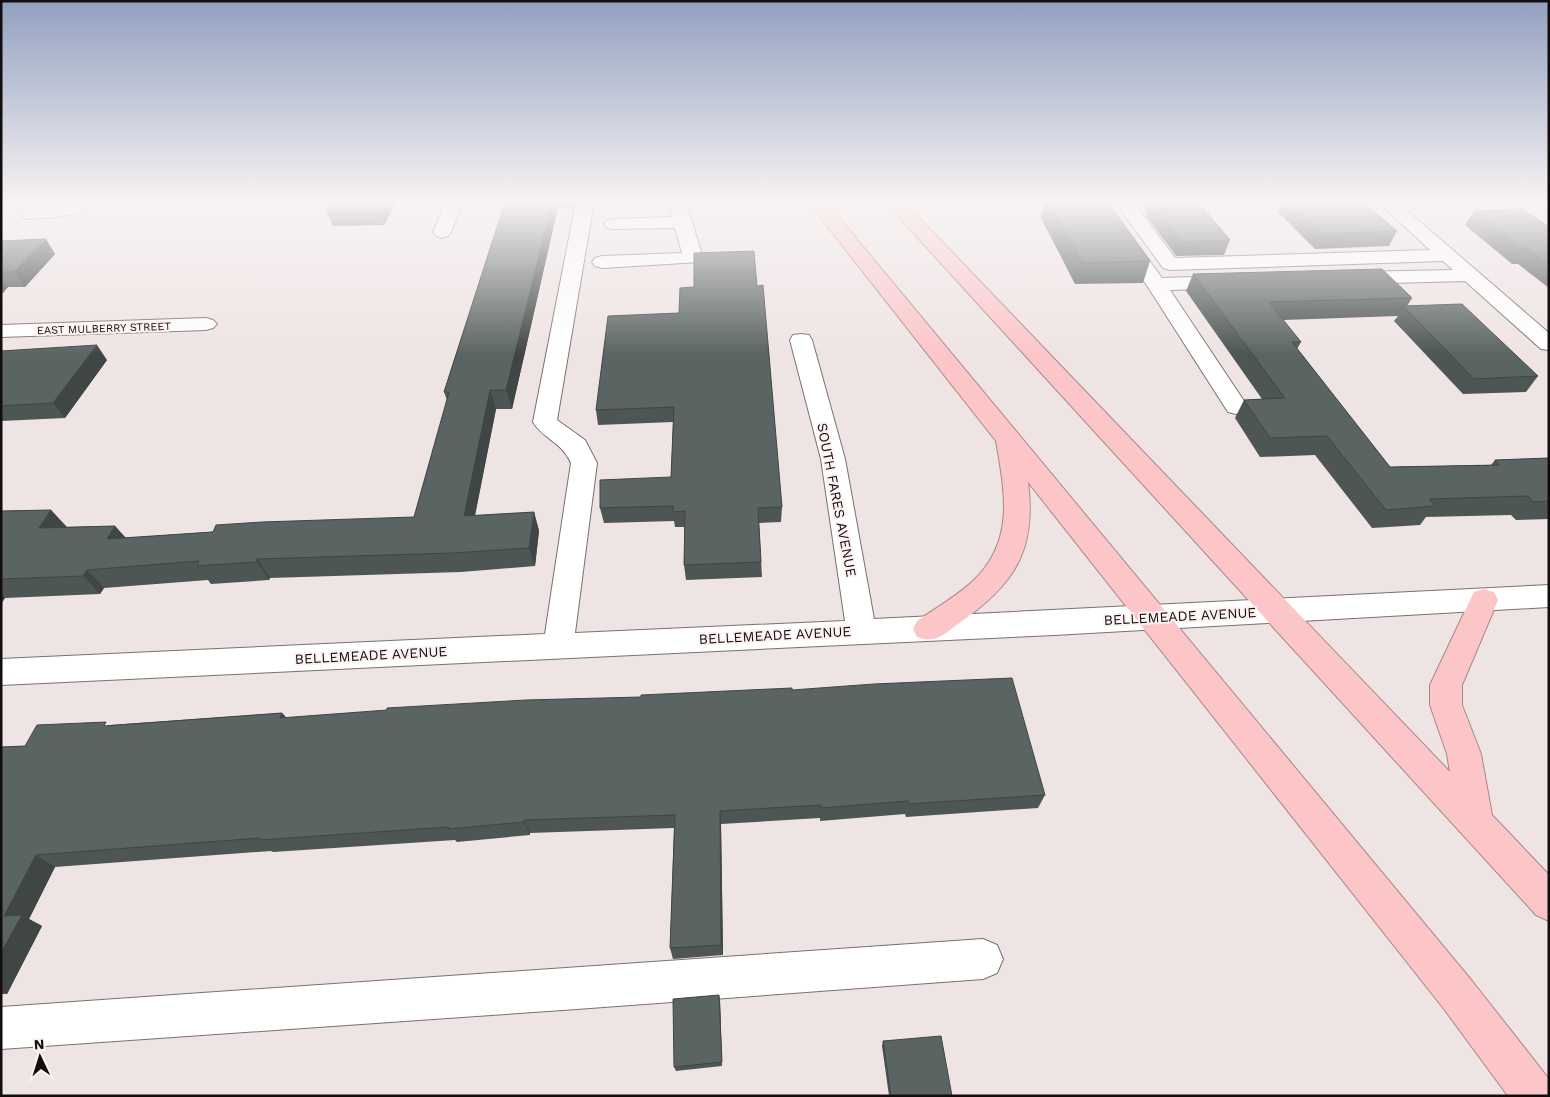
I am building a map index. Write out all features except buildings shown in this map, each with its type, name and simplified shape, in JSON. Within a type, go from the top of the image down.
[{"type":"highway","points":[[859,253],[1458,995],[1535,1096]]},
{"type":"highway","points":[[942,253],[1549,902]]},
{"type":"highway","points":[[928,629],[983,589],[1005,562],[1015,539],[1018,518],[1016,482],[1008,436]]},
{"type":"highway","points":[[1476,825],[1464,754],[1446,705],[1446,685],[1484,600]]},
{"type":"street","points":[[558,646],[584,463],[576,446],[545,422],[576,253]]},
{"type":"street","points":[[602,262],[693,258],[692,253]]},
{"type":"street","points":[[1134,253],[1236,407]]},
{"type":"street","points":[[1162,253],[1170,264],[1448,255],[1549,344]]},
{"type":"street","points":[[1333,279],[1470,275]]},
{"type":"street","points":[[1156,284],[1244,282]]},
{"type":"street","name":"EAST MULBERRY STREET","points":[[1,331],[206,324]]},
{"type":"street","name":"SOUTH FARES AVENUE","points":[[801,340],[832,459],[861,631]]},
{"type":"street","name":"BELLEMEADE AVENUE","points":[[1,672],[928,629],[1549,596]]},
{"type":"street","points":[[1,1028],[553,991],[983,959]]}]
